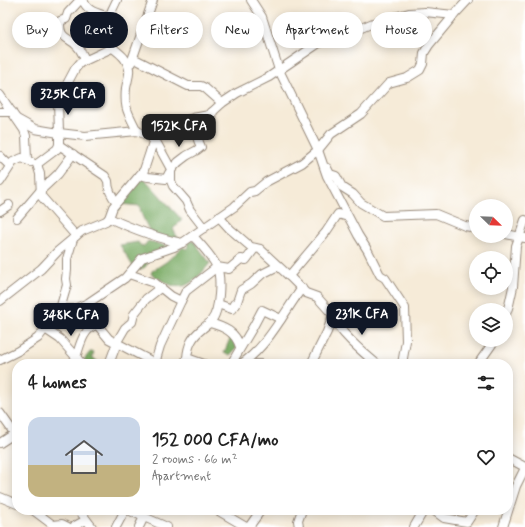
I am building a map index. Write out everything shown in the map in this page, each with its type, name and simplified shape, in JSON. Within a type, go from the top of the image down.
[{"type":"street","points":[[85,60],[76,44],[65,38],[61,32],[60,21],[66,19],[68,13],[81,0],[87,8],[94,12]]},
{"type":"street","points":[[111,12],[117,0]]},
{"type":"street","points":[[137,131],[126,110],[125,98],[129,70],[154,0]]},
{"type":"street","points":[[251,0],[262,17],[279,70],[317,151],[327,176],[380,274],[385,278],[405,308],[406,341],[403,359]]},
{"type":"street","points":[[60,309],[74,309],[88,303],[113,287],[129,274],[142,258],[182,243],[234,207],[250,192],[255,191],[266,182],[297,165],[317,151],[331,134],[361,114],[389,84],[407,78],[420,70],[424,64],[424,53],[429,44],[468,0]]},
{"type":"street","points":[[0,301],[40,269],[82,231],[100,224],[109,218],[113,207],[145,167],[154,138],[175,124],[209,115],[222,103],[237,93],[254,85],[319,43],[331,37],[352,32],[373,23],[409,13],[425,12],[454,15]]},
{"type":"street","points":[[37,164],[57,149],[59,145],[58,101],[75,69],[80,63],[112,48],[123,56],[129,70]]},
{"type":"street","points":[[133,58],[188,86],[201,86],[205,88],[222,103]]},
{"type":"street","points":[[0,95],[24,130],[26,136],[27,160]]},
{"type":"street","points":[[0,112],[14,116],[35,129],[59,134],[85,136],[137,131],[154,138],[171,169],[171,182],[173,186],[184,198],[190,210],[204,228]]},
{"type":"street","points":[[140,175],[166,179],[171,169],[186,156],[196,152],[201,147],[198,140],[202,133],[209,127],[213,116],[212,112]]},
{"type":"street","points":[[59,145],[106,178],[109,182],[108,189],[117,202]]},
{"type":"street","points":[[317,151],[330,174],[336,176],[342,187],[353,194],[361,203],[383,216],[436,214],[469,227]]},
{"type":"street","points":[[17,218],[40,191],[58,174],[73,154]]},
{"type":"street","points":[[0,156],[10,166]]},
{"type":"street","points":[[0,182],[15,161],[22,158],[37,164]]},
{"type":"street","points":[[37,164],[40,174],[40,191],[42,198],[75,237]]},
{"type":"street","points":[[0,210],[9,205]]},
{"type":"street","points":[[289,276],[326,232],[338,214],[348,217]]},
{"type":"street","points":[[219,217],[230,229],[251,247],[260,249],[306,292],[317,297],[333,315],[333,320],[371,359]]},
{"type":"street","points":[[109,218],[129,228],[182,243]]},
{"type":"street","points":[[509,303],[512,295],[516,246],[522,237],[525,220]]},
{"type":"street","points":[[185,359],[187,349],[191,341],[197,333],[212,320],[218,304],[220,293],[218,266],[193,236]]},
{"type":"street","points":[[0,360],[36,340],[60,309],[66,285],[68,270],[67,259],[75,237]]},
{"type":"street","points":[[218,266],[228,269],[241,259],[246,260],[255,248]]},
{"type":"street","points":[[156,359],[160,346],[186,291],[218,266]]},
{"type":"street","points":[[218,304],[232,308],[234,304],[236,305],[242,290],[262,274],[278,266]]},
{"type":"street","points":[[129,274],[155,283],[171,296],[181,300]]},
{"type":"street","points":[[111,359],[125,328],[132,322],[134,313],[160,288]]},
{"type":"street","points":[[255,359],[265,341],[302,288]]},
{"type":"street","points":[[234,359],[262,310],[281,319]]},
{"type":"street","points":[[314,359],[327,332],[333,315]]},
{"type":"street","points":[[210,323],[226,328],[237,338],[240,348]]},
{"type":"street","points":[[45,329],[60,339],[76,357],[85,334],[94,326],[98,327],[108,338],[147,359]]},
{"type":"street","points":[[482,359],[490,347]]},
{"type":"street","points":[[366,355],[367,359]]},
{"type":"street","points":[[0,413],[12,431]]},
{"type":"street","points":[[0,443],[12,437]]},
{"type":"street","points":[[513,461],[525,468],[513,495]]},
{"type":"street","points":[[0,497],[12,502]]},
{"type":"street","points":[[40,515],[53,525],[62,524],[68,527]]},
{"type":"street","points":[[83,515],[92,527]]},
{"type":"street","points":[[116,527],[124,515]]},
{"type":"street","points":[[139,515],[167,527]]},
{"type":"street","points":[[226,515],[248,527],[257,515]]},
{"type":"street","points":[[299,527],[298,521],[300,515]]},
{"type":"street","points":[[414,527],[421,515]]},
{"type":"street","points":[[440,515],[444,518],[467,522]]},
{"type":"street","points":[[459,527],[467,522],[472,515]]},
{"type":"street","points":[[503,527],[507,515]]},
{"type":"street","points":[[139,527],[144,517]]},
{"type":"street","points":[[73,527],[86,520]]},
{"type":"green space","points":[[142,176],[182,220],[173,229],[179,240],[150,233],[142,216],[140,206],[120,204],[120,209],[113,215],[114,210]]},
{"type":"green space","points":[[193,240],[210,263],[195,280],[185,286],[180,287],[165,282],[151,274],[152,271],[166,262],[183,247],[186,249],[188,248],[187,243]]},
{"type":"green space","points":[[148,241],[170,247],[161,255],[148,261],[146,266],[141,270],[134,268],[120,245],[138,242],[141,246],[144,246]]},
{"type":"green space","points":[[231,336],[237,348],[230,355],[228,355],[224,353]]},
{"type":"green space","points":[[90,352],[94,353],[92,357],[94,359],[85,359]]}]
